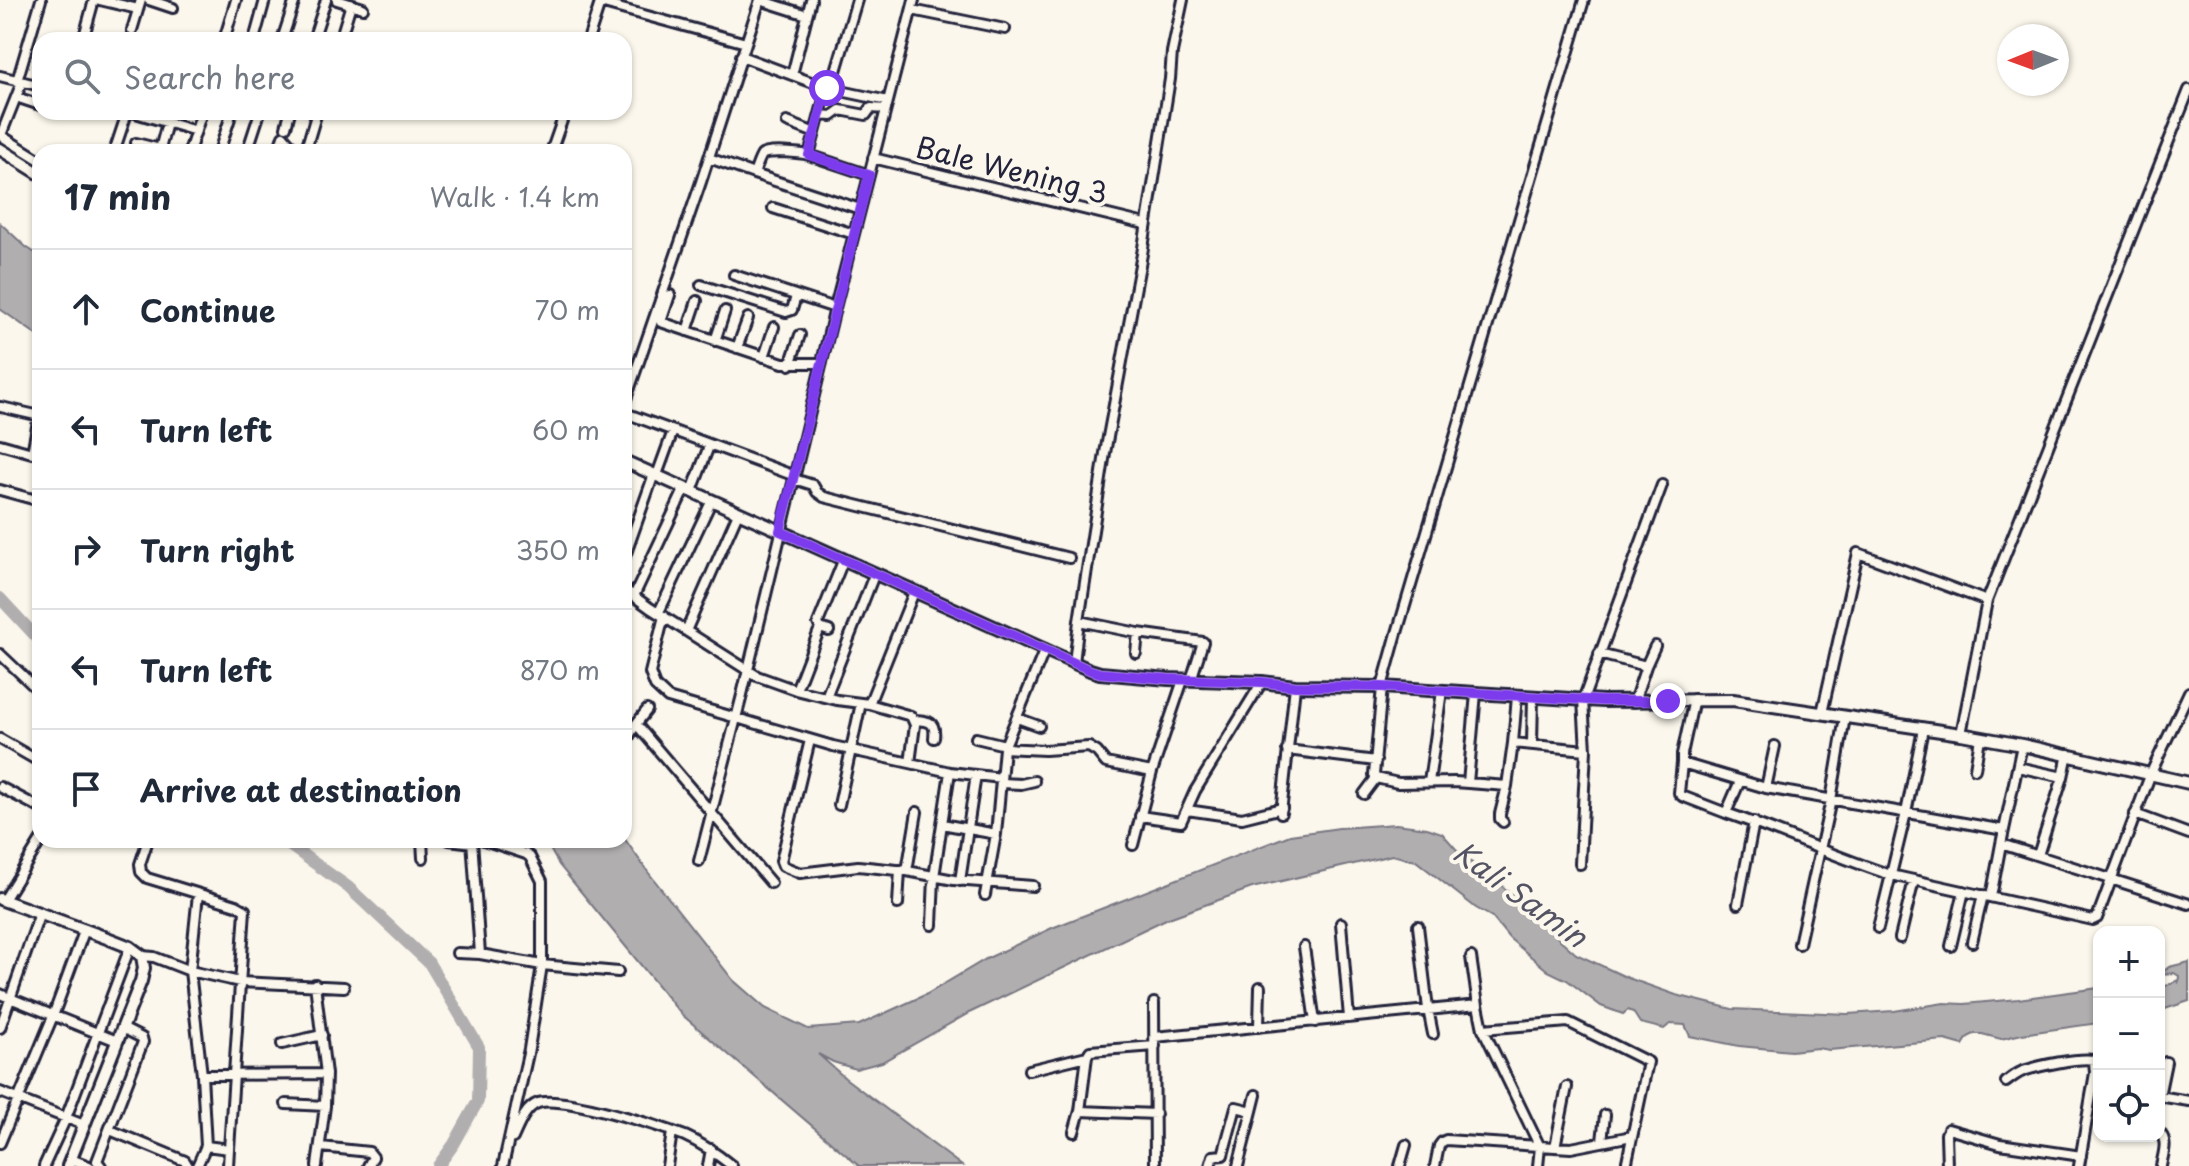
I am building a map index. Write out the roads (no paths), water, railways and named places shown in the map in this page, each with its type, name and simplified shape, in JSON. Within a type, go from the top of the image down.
[{"type":"street","points":[[32,32],[41,0]]},
{"type":"street","points":[[85,32],[94,0]]},
{"type":"street","points":[[100,0],[139,5],[132,30]]},
{"type":"street","points":[[149,0],[173,8]]},
{"type":"street","points":[[226,32],[236,0]]},
{"type":"street","points":[[256,32],[265,0]]},
{"type":"street","points":[[285,32],[295,0]]},
{"type":"street","points":[[316,32],[326,0]]},
{"type":"street","points":[[337,0],[363,8]]},
{"type":"street","points":[[632,384],[760,0],[807,15]]},
{"type":"street","points":[[792,75],[811,0]]},
{"type":"street","points":[[809,155],[857,0]]},
{"type":"street","points":[[1074,663],[1105,453],[1142,254],[1172,52],[1183,0]]},
{"type":"street","points":[[1376,778],[1382,687],[1584,0]]},
{"type":"street","points":[[591,32],[601,2],[746,43]]},
{"type":"street","points":[[342,32],[351,4]]},
{"type":"street","points":[[699,861],[913,5],[1005,29]]},
{"type":"street","points":[[32,33],[16,97],[0,135],[32,155]]},
{"type":"street","points":[[741,56],[887,105]]},
{"type":"street","points":[[0,76],[32,84]]},
{"type":"street","points":[[1961,734],[1987,601],[2189,90]]},
{"type":"street","points":[[16,97],[32,102]]},
{"type":"street","points":[[820,115],[832,116],[840,110],[866,115],[871,108],[887,105]]},
{"type":"street","points":[[117,144],[125,120]]},
{"type":"street","points":[[157,120],[196,131]]},
{"type":"street","points":[[192,144],[199,120]]},
{"type":"street","points":[[222,144],[229,120]]},
{"type":"street","points":[[249,144],[255,120]]},
{"type":"street","points":[[286,127],[288,120]]},
{"type":"street","points":[[307,144],[315,120]]},
{"type":"street","points":[[554,144],[562,120]]},
{"type":"street","points":[[787,122],[815,133]]},
{"type":"street","points":[[161,144],[167,123]]},
{"type":"street","points":[[136,143],[140,144]]},
{"type":"street","points":[[0,149],[32,169]]},
{"type":"street","points":[[754,174],[763,155],[800,153],[869,175]]},
{"type":"street","points":[[709,158],[860,209]]},
{"type":"street","name":"Bale Wening 3","points":[[873,158],[1141,223]]},
{"type":"street","points":[[773,208],[854,234]]},
{"type":"street","points":[[734,275],[835,308]]},
{"type":"street","points":[[701,285],[786,312],[792,310],[796,296]]},
{"type":"street","points":[[670,295],[661,322],[790,365],[822,363]]},
{"type":"street","points":[[687,331],[697,301]]},
{"type":"street","points":[[715,341],[725,311]]},
{"type":"street","points":[[737,348],[748,318]]},
{"type":"street","points":[[764,357],[774,327]]},
{"type":"street","points":[[790,365],[800,335]]},
{"type":"street","points":[[1,407],[32,414]]},
{"type":"street","points":[[632,416],[813,485],[824,497],[1069,558]]},
{"type":"street","points":[[632,538],[673,431]]},
{"type":"street","points":[[0,444],[32,453]]},
{"type":"street","points":[[709,446],[634,596],[757,676],[796,690],[911,716],[915,725],[910,763]]},
{"type":"street","points":[[632,464],[874,575],[1100,673],[1583,700],[1733,700],[2022,745],[2189,783]]},
{"type":"street","points":[[1580,864],[1586,750],[1583,700],[1662,485]]},
{"type":"street","points":[[0,490],[32,499]]},
{"type":"street","points":[[712,500],[662,614],[650,673],[655,686],[669,699],[852,750],[1001,781],[1021,784],[1034,781]]},
{"type":"street","points":[[686,631],[738,513]]},
{"type":"street","points":[[1822,713],[1858,553],[1987,601]]},
{"type":"street","points":[[796,690],[824,630],[818,623],[843,561]]},
{"type":"street","points":[[826,697],[874,575]]},
{"type":"street","points":[[839,805],[865,704],[914,592]]},
{"type":"street","points":[[1079,621],[1203,642],[1152,772],[1133,845]]},
{"type":"street","points":[[1136,653],[1138,633]]},
{"type":"street","points":[[1634,702],[1655,646]]},
{"type":"street","points":[[985,895],[996,834],[1004,747],[1045,649]]},
{"type":"street","points":[[0,654],[32,684]]},
{"type":"street","points":[[1599,654],[1646,666]]},
{"type":"street","points":[[1140,816],[1181,826],[1200,784],[1262,682]]},
{"type":"street","points":[[1187,810],[1238,819],[1282,810],[1295,686]]},
{"type":"street","points":[[1429,782],[1442,691]]},
{"type":"street","points":[[1694,699],[1682,754],[1678,788],[1682,796],[1891,875],[2093,920],[2097,918],[2151,773],[2189,692]]},
{"type":"street","points":[[1468,783],[1476,693]]},
{"type":"street","points":[[1503,822],[1500,814],[1507,786],[1517,696]]},
{"type":"street","points":[[1532,744],[1533,697]]},
{"type":"street","points":[[632,731],[647,710]]},
{"type":"street","points":[[1799,944],[1831,800],[1845,717]]},
{"type":"street","points":[[1017,718],[1039,726]]},
{"type":"street","points":[[914,720],[932,724],[935,728],[934,738]]},
{"type":"street","points":[[636,724],[771,883]]},
{"type":"street","points":[[1878,928],[1923,729]]},
{"type":"street","points":[[976,738],[1004,747],[1045,750],[1089,747],[1094,748],[1106,763],[1152,772]]},
{"type":"street","points":[[1975,769],[1980,738]]},
{"type":"street","points":[[0,739],[32,757]]},
{"type":"street","points":[[810,740],[781,861],[783,866],[800,873],[858,866],[986,884],[1033,886]]},
{"type":"street","points":[[1513,743],[1586,750]]},
{"type":"street","points":[[1972,942],[2001,844],[2022,745]]},
{"type":"street","points":[[1766,788],[1775,746]]},
{"type":"street","points":[[1287,750],[1376,761]]},
{"type":"street","points":[[2038,855],[2068,754]]},
{"type":"street","points":[[1682,763],[1766,788],[2004,830]]},
{"type":"street","points":[[2018,767],[2063,777]]},
{"type":"street","points":[[932,925],[934,877],[950,772]]},
{"type":"street","points":[[960,881],[976,775]]},
{"type":"street","points":[[1376,778],[1398,783],[1507,786]]},
{"type":"street","points":[[1364,794],[1376,778]]},
{"type":"street","points":[[1726,813],[1740,781]]},
{"type":"street","points":[[0,787],[32,804]]},
{"type":"street","points":[[898,904],[917,812]]},
{"type":"street","points":[[2135,814],[2189,834]]},
{"type":"street","points":[[1738,904],[1754,822]]},
{"type":"street","points":[[942,824],[996,834]]},
{"type":"street","points":[[2001,844],[2189,904]]},
{"type":"street","points":[[36,848],[2,900],[85,929],[130,947],[142,956],[154,957],[190,971],[240,982],[344,987]]},
{"type":"street","points":[[145,848],[140,864],[141,872],[147,878],[245,910],[228,1166]]},
{"type":"street","points":[[422,848],[423,858]]},
{"type":"street","points":[[472,848],[480,954]]},
{"type":"street","points":[[504,1161],[529,1049],[542,965],[542,881],[530,857],[508,848]]},
{"type":"street","points":[[1900,938],[1914,880]]},
{"type":"street","points":[[1951,946],[1964,891]]},
{"type":"street","points":[[197,1166],[206,1146],[202,1075],[190,971],[198,894]]},
{"type":"street","points":[[0,1028],[40,913]]},
{"type":"street","points":[[1341,923],[1349,1018]]},
{"type":"street","points":[[1418,926],[1433,1034]]},
{"type":"street","points":[[0,1143],[85,929]]},
{"type":"street","points":[[44,1166],[66,1118],[130,947]]},
{"type":"street","points":[[1304,947],[1315,1022]]},
{"type":"street","points":[[457,953],[618,972]]},
{"type":"street","points":[[89,1166],[70,1162],[141,981],[144,968],[142,956]]},
{"type":"street","points":[[1471,957],[1483,1029],[1540,1147],[1538,1166]]},
{"type":"street","points":[[315,984],[326,1074],[317,1166]]},
{"type":"street","points":[[1259,1027],[1260,987]]},
{"type":"street","points":[[0,994],[117,1041]]},
{"type":"street","points":[[1154,1003],[1155,1166]]},
{"type":"street","points":[[1074,1132],[1090,1051],[1259,1027],[1478,1005]]},
{"type":"street","points":[[1483,1029],[1568,1022],[1648,1062],[1626,1166]]},
{"type":"street","points":[[101,1166],[97,1161],[143,1042],[142,1038],[122,1028]]},
{"type":"street","points":[[282,1044],[322,1035]]},
{"type":"street","points":[[1029,1070],[1087,1056]]},
{"type":"street","points":[[2006,1082],[2023,1071],[2090,1058],[2095,1062],[2095,1070]]},
{"type":"street","points":[[2164,1070],[2166,1062]]},
{"type":"street","points":[[202,1075],[326,1074]]},
{"type":"street","points":[[1555,1147],[1567,1087]]},
{"type":"street","points":[[0,1092],[84,1125]]},
{"type":"street","points":[[1238,1166],[1256,1095]]},
{"type":"street","points":[[2079,1166],[2093,1096]]},
{"type":"street","points":[[2165,1097],[2189,1101]]},
{"type":"street","points":[[504,1161],[526,1112],[547,1101],[576,1105],[672,1132],[711,1149],[732,1166]]},
{"type":"street","points":[[286,1104],[325,1106]]},
{"type":"street","points":[[1210,1166],[1213,1156],[1223,1155],[1236,1107],[1252,1111]]},
{"type":"street","points":[[1080,1111],[1156,1114]]},
{"type":"street","points":[[1602,1141],[1605,1115]]},
{"type":"street","points":[[2087,1117],[2093,1118]]},
{"type":"street","points":[[1947,1166],[1948,1129],[2000,1144],[2081,1156]]},
{"type":"street","points":[[110,1130],[185,1161],[188,1166]]},
{"type":"street","points":[[667,1166],[672,1132]]},
{"type":"street","points":[[1435,1166],[1439,1146],[1446,1140],[1571,1148],[1632,1136]]},
{"type":"street","points":[[2161,1166],[2165,1142]]},
{"type":"street","points":[[1400,1166],[1406,1145]]},
{"type":"street","points":[[206,1146],[229,1149]]},
{"type":"street","points":[[321,1147],[369,1152],[373,1157],[368,1166]]},
{"type":"street","points":[[708,1166],[711,1149]]},
{"type":"waterway","points":[[0,598],[32,632]]},
{"type":"waterway","points":[[293,848],[348,887],[429,963],[479,1047],[478,1101],[438,1166]]},
{"type":"water label","name":"Kali Samin","points":[[1521,893]]}]
